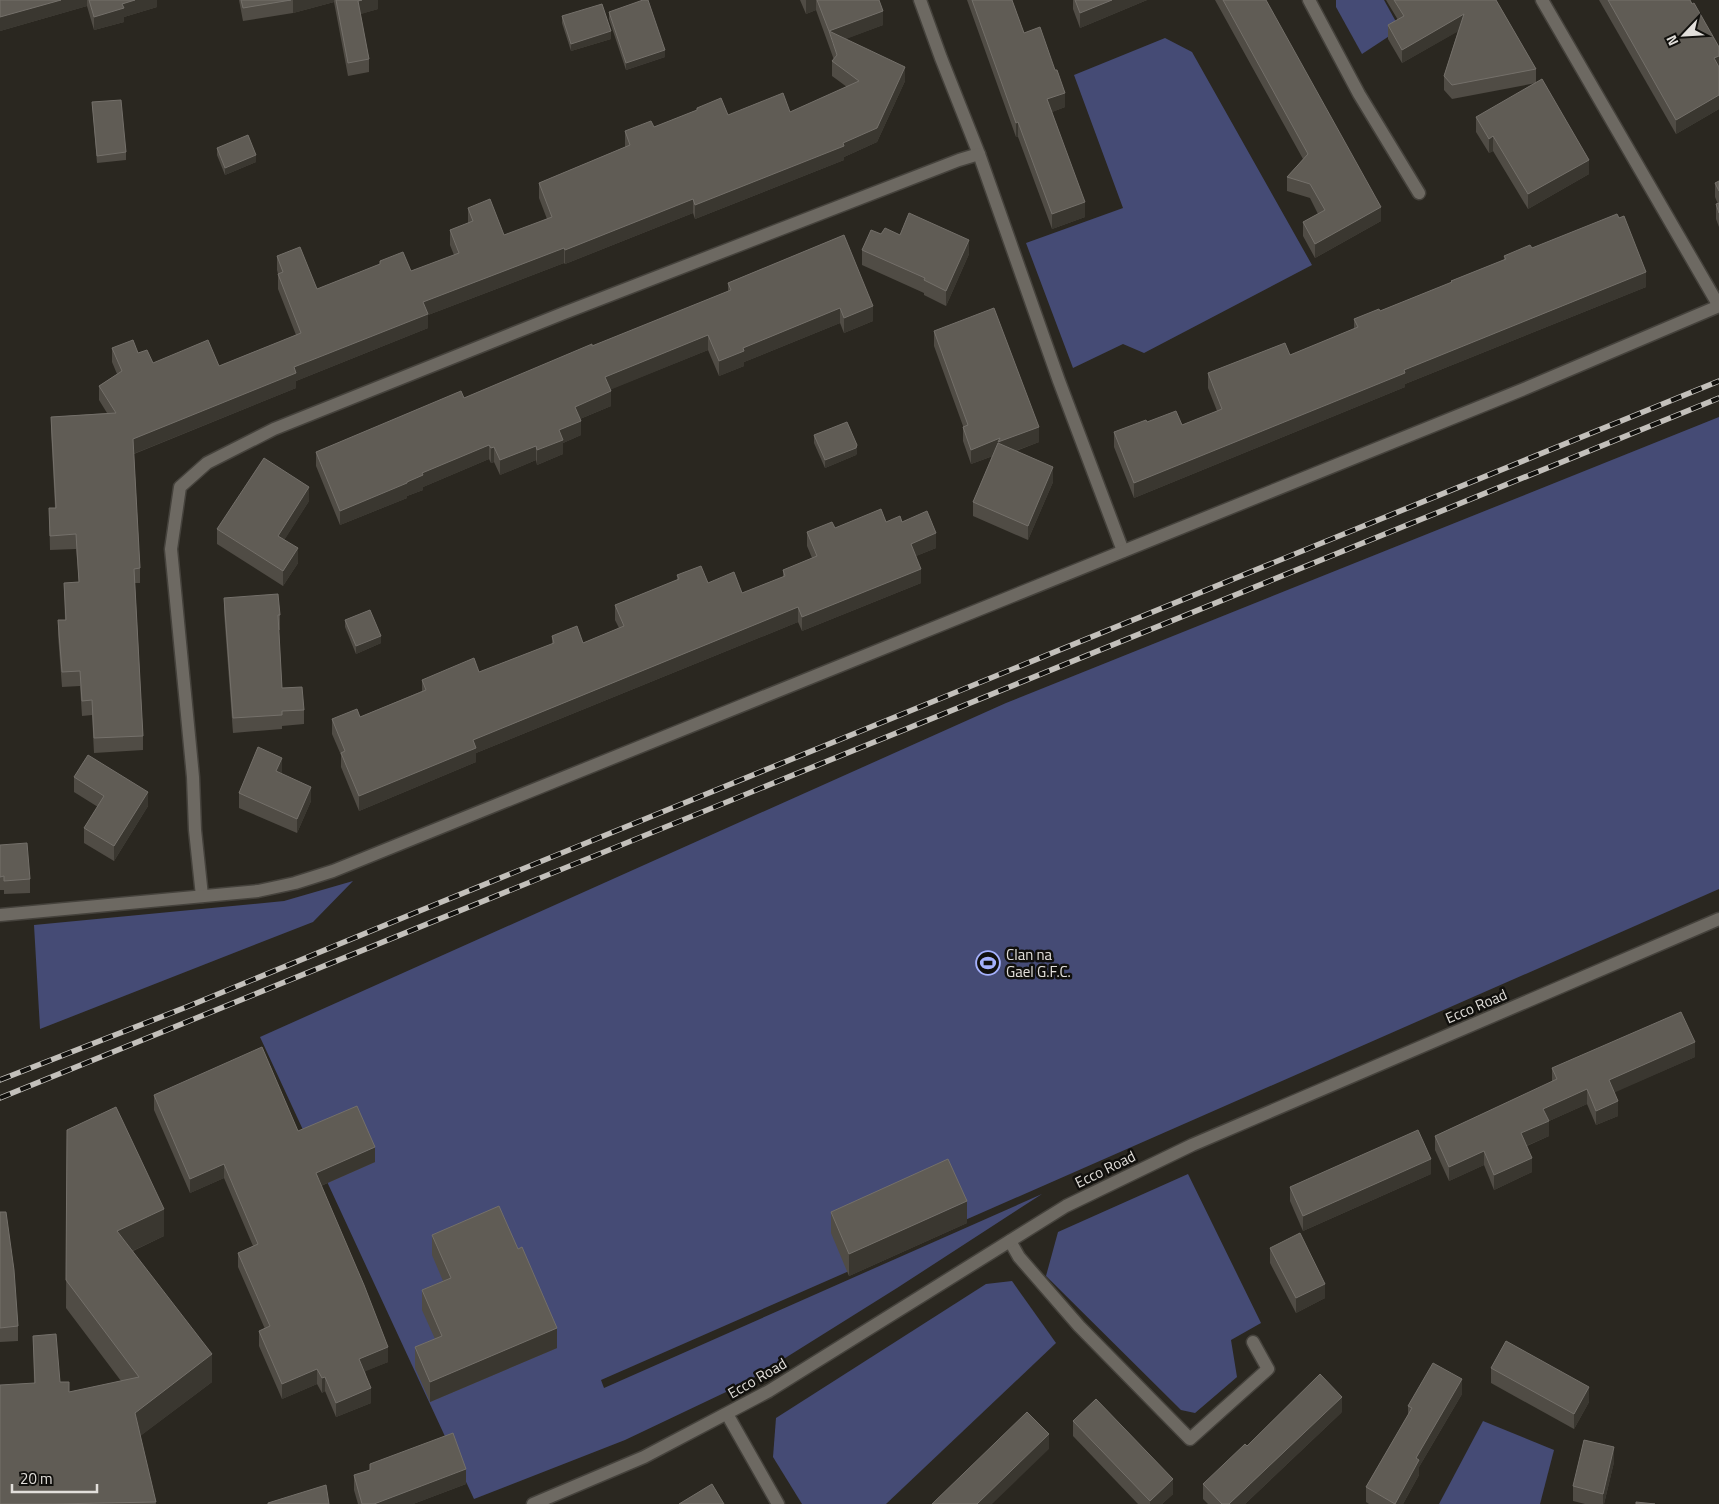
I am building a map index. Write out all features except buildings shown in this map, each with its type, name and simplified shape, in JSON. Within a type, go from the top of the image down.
[{"type":"street","points":[[920,0],[979,154],[1059,380],[1123,551]]},
{"type":"street","points":[[1309,0],[1360,94],[1419,193]]},
{"type":"street","points":[[0,915],[258,891],[295,883],[333,871],[1524,389],[1719,306],[1542,0]]},
{"type":"street","points":[[202,896],[198,869],[193,777],[171,549],[180,487],[207,463],[274,428],[564,313],[979,154]]},
{"type":"street","name":"Ecco Road","points":[[533,1504],[644,1457],[769,1391],[1066,1206],[1192,1145],[1719,918]]},
{"type":"street","points":[[1010,1241],[1023,1262],[1079,1326],[1190,1439],[1268,1369],[1253,1342]]},
{"type":"street","points":[[726,1414],[778,1504]]},
{"type":"shaded area","points":[[1336,0],[1384,0],[1400,29],[1362,54],[1336,7]]},
{"type":"shaded area","points":[[1165,38],[1192,52],[1312,265],[1144,353],[1123,344],[1073,368],[1026,243],[1123,208],[1074,75]]},
{"type":"shaded area","name":"Clan na Gael G.F.C.","points":[[1719,417],[1719,889],[601,1380],[604,1388],[1042,1194],[745,1383],[625,1440],[474,1499],[260,1037],[1006,703]]},
{"type":"shaded area","points":[[353,881],[313,922],[40,1029],[34,925],[284,901]]},
{"type":"shaded area","points":[[1188,1174],[1261,1323],[1231,1340],[1237,1377],[1195,1413],[1181,1410],[1046,1276],[1058,1232]]},
{"type":"shaded area","points":[[1012,1281],[1056,1343],[886,1504],[802,1504],[773,1457],[776,1418],[986,1284]]},
{"type":"shaded area","points":[[1483,1421],[1554,1450],[1540,1504],[1439,1504]]},
{"type":"railway","points":[[0,1080],[189,1006],[1719,381]]},
{"type":"railway","points":[[0,1098],[1719,398]]},
{"type":"place","name":"Clan na Gael G.F.C.","points":[[988,963]]}]
